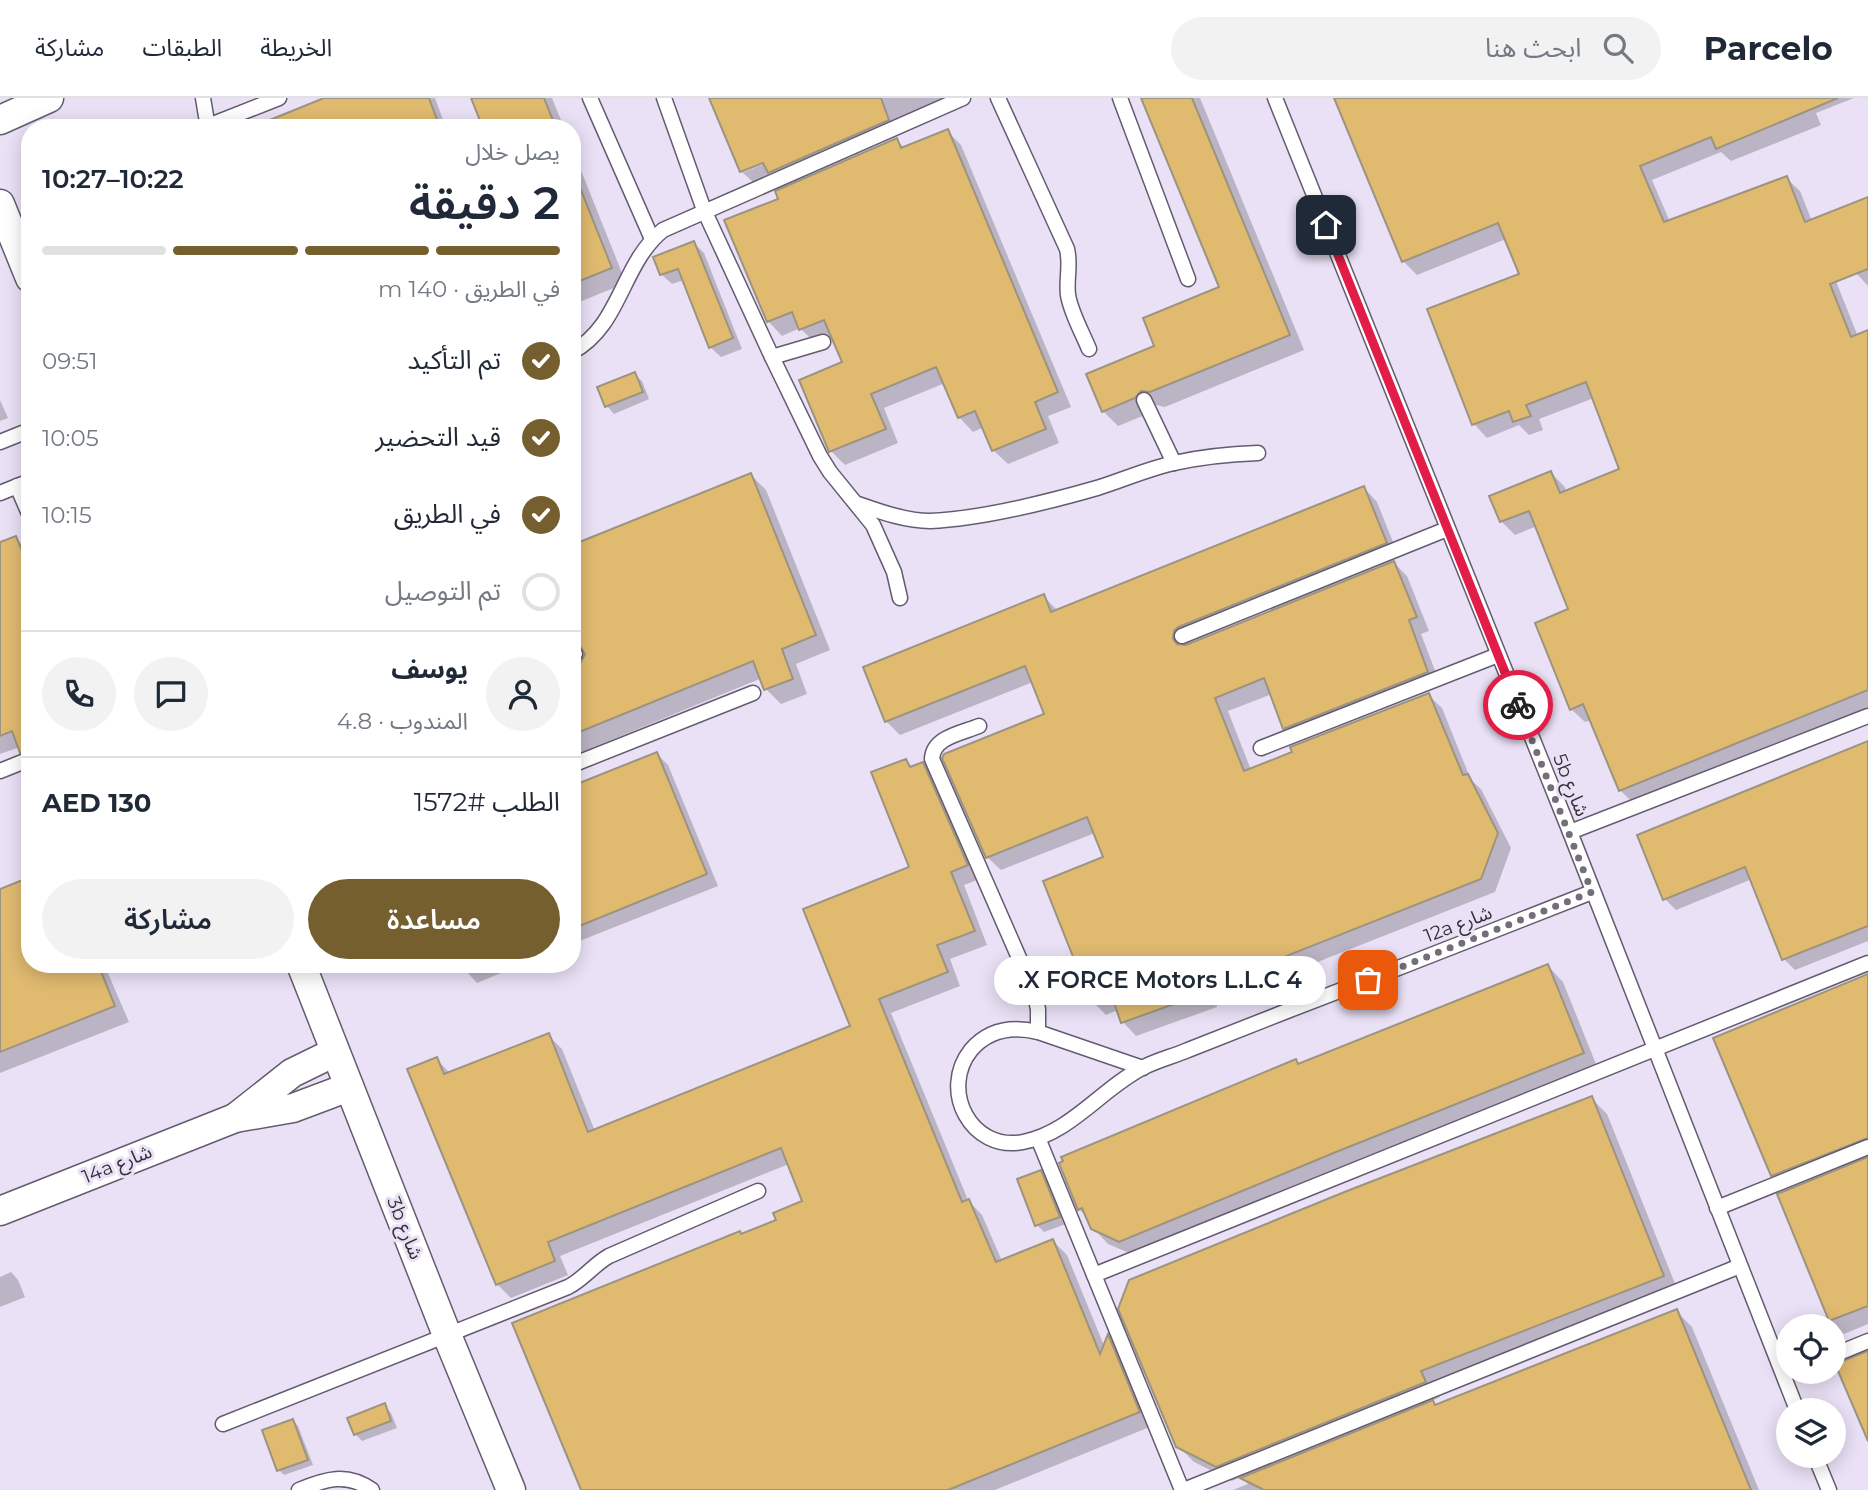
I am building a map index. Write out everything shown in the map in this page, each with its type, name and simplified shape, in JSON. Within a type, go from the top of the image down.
[{"type":"street","points":[[0,120],[49,98]]},
{"type":"street","points":[[0,204],[21,256]]},
{"type":"street","name":"3b شارع","points":[[304,973],[511,1490]]},
{"type":"street","name":"14a شارع","points":[[235,1118],[282,1080],[335,1052]]},
{"type":"street","name":"14a شارع","points":[[0,1211],[235,1118],[293,1108],[349,1087]]},
{"type":"lane","points":[[203,98],[207,119]]},
{"type":"lane","points":[[228,119],[279,98]]},
{"type":"lane","points":[[590,98],[652,239]]},
{"type":"lane","points":[[664,98],[704,211],[772,357],[820,456],[840,485],[858,504],[885,548],[900,598]]},
{"type":"lane","points":[[581,346],[600,329],[637,259],[652,239],[669,227],[963,98]]},
{"type":"lane","points":[[998,98],[1067,249],[1069,299],[1089,349]]},
{"type":"lane","points":[[1120,98],[1188,279]]},
{"type":"lane","name":"5b شارع","points":[[1275,98],[1570,832],[1740,1266],[1776,1345]]},
{"type":"lane","points":[[772,357],[823,342]]},
{"type":"lane","points":[[1144,400],[1174,463]]},
{"type":"lane","points":[[0,442],[21,434]]},
{"type":"lane","points":[[858,504],[908,519],[951,519],[1069,495],[1174,463],[1220,455],[1258,453]]},
{"type":"lane","points":[[0,493],[21,485]]},
{"type":"lane","points":[[1182,636],[1447,530]]},
{"type":"lane","points":[[1261,748],[1498,655]]},
{"type":"lane","points":[[581,761],[753,693]]},
{"type":"lane","points":[[1570,832],[1868,716]]},
{"type":"lane","points":[[979,726],[939,743],[932,753],[932,759],[1034,992],[1038,1009],[1038,1032]]},
{"type":"lane","points":[[0,771],[21,763]]},
{"type":"lane","name":"12a شارع","points":[[1143,1068],[1038,1032],[1009,1028],[984,1038],[966,1057],[959,1082],[963,1109],[978,1131],[988,1139],[1020,1142],[1038,1138],[1057,1129],[1143,1068],[1592,892]]},
{"type":"lane","points":[[1094,1275],[1868,962]]},
{"type":"lane","points":[[1038,1138],[1183,1490],[1740,1266]]},
{"type":"lane","points":[[1717,1208],[1868,1147]]},
{"type":"lane","points":[[223,1424],[568,1287],[609,1256],[758,1191]]},
{"type":"lane","points":[[1846,1350],[1868,1341]]},
{"type":"lane","points":[[1819,1468],[1827,1489]]},
{"type":"lane","points":[[299,1490],[333,1478],[358,1482],[372,1490]]},
{"type":"building","points":[[324,98],[429,98],[437,119],[272,119]]},
{"type":"building","points":[[471,98],[544,98],[552,119],[479,119]]},
{"type":"building","points":[[709,98],[881,98],[889,120],[768,173],[763,163],[740,172]]},
{"type":"building","points":[[1141,98],[1192,98],[1290,335],[1150,392],[1141,391],[1135,398],[1102,412],[1086,374],[1154,346],[1143,318],[1219,287]]},
{"type":"building","points":[[1334,98],[1838,98],[1716,149],[1711,137],[1640,166],[1664,222],[1787,176],[1805,222],[1868,197],[1868,269],[1830,284],[1851,337],[1868,330],[1868,690],[1619,791],[1583,704],[1570,710],[1535,623],[1568,609],[1529,511],[1500,522],[1489,496],[1551,471],[1560,493],[1619,469],[1586,382],[1526,405],[1531,416],[1513,422],[1509,411],[1472,425],[1427,309],[1519,274],[1498,223],[1402,262]]},
{"type":"building","points":[[948,129],[1058,392],[1035,402],[1046,429],[992,451],[975,411],[958,418],[936,367],[871,394],[886,429],[829,452],[799,380],[842,362],[824,320],[799,330],[792,312],[767,322],[724,220],[778,199],[775,191],[897,138],[901,148]]},
{"type":"building","points":[[581,190],[612,268],[581,280]]},
{"type":"building","points":[[694,241],[733,338],[709,348],[678,269],[660,275],[653,257]]},
{"type":"building","points":[[635,372],[643,392],[605,407],[597,387]]},
{"type":"building","points":[[751,473],[816,635],[782,649],[793,679],[764,690],[753,661],[581,731],[581,662],[585,654],[581,648],[581,541]]},
{"type":"building","points":[[1364,486],[1387,543],[1178,627],[1174,631],[1173,639],[1177,644],[1186,645],[1394,561],[1417,617],[1409,620],[1428,672],[1283,729],[1264,678],[1215,698],[1244,771],[1292,752],[1290,747],[1429,693],[1463,775],[1468,774],[1498,833],[1481,879],[1203,989],[1205,993],[1121,1023],[1111,994],[1091,1002],[1043,881],[1103,857],[1087,817],[986,858],[942,758],[944,754],[1044,714],[1025,666],[885,722],[863,667],[1044,594],[1051,612]]},
{"type":"building","points":[[16,536],[21,548],[20,753],[12,731],[0,736],[0,542]]},
{"type":"building","points":[[1868,741],[1868,926],[1782,960],[1745,867],[1663,900],[1637,835]]},
{"type":"building","points":[[657,752],[707,874],[581,925],[581,782]]},
{"type":"building","points":[[906,759],[910,767],[923,762],[968,865],[951,872],[975,931],[937,945],[948,972],[879,999],[962,1202],[969,1199],[996,1262],[1053,1239],[1100,1354],[1108,1334],[1140,1412],[948,1490],[581,1490],[512,1323],[740,1231],[741,1234],[776,1220],[773,1213],[802,1201],[781,1148],[548,1242],[555,1261],[496,1285],[407,1069],[437,1057],[444,1074],[549,1033],[588,1132],[850,1026],[803,909],[909,867],[871,772]]},
{"type":"building","points":[[21,881],[21,973],[102,973],[115,1006],[0,1052],[0,889]]},
{"type":"building","points":[[1548,964],[1584,1053],[1119,1242],[1091,1229],[1082,1208],[1078,1210],[1059,1163],[1063,1161],[1061,1157],[1296,1059],[1298,1064]]},
{"type":"building","points":[[1868,974],[1868,1138],[1771,1176],[1713,1038]]},
{"type":"building","points":[[1592,1096],[1664,1276],[1421,1371],[1426,1382],[1216,1467],[1176,1447],[1118,1309],[1129,1280],[1347,1191]]},
{"type":"building","points":[[1868,1157],[1868,1306],[1846,1314],[1826,1314],[1777,1194]]},
{"type":"building","points":[[1041,1170],[1060,1217],[1035,1226],[1017,1179]]},
{"type":"building","points":[[1677,1309],[1751,1490],[1264,1490],[1240,1478],[1433,1400],[1435,1405]]},
{"type":"building","points":[[1868,1351],[1868,1441],[1844,1384],[1846,1384],[1846,1360]]},
{"type":"building","points":[[385,1403],[391,1421],[354,1435],[347,1418]]},
{"type":"building","points":[[293,1419],[308,1460],[277,1471],[262,1430]]},
{"type":"way so far","points":[[1368,980],[1592,892],[1518,705]]},
{"type":"place","name":"4 X FORCE Motors L.L.C.","points":[[1368,980]]},
{"type":"route","points":[[1326,225],[1518,705]]}]
